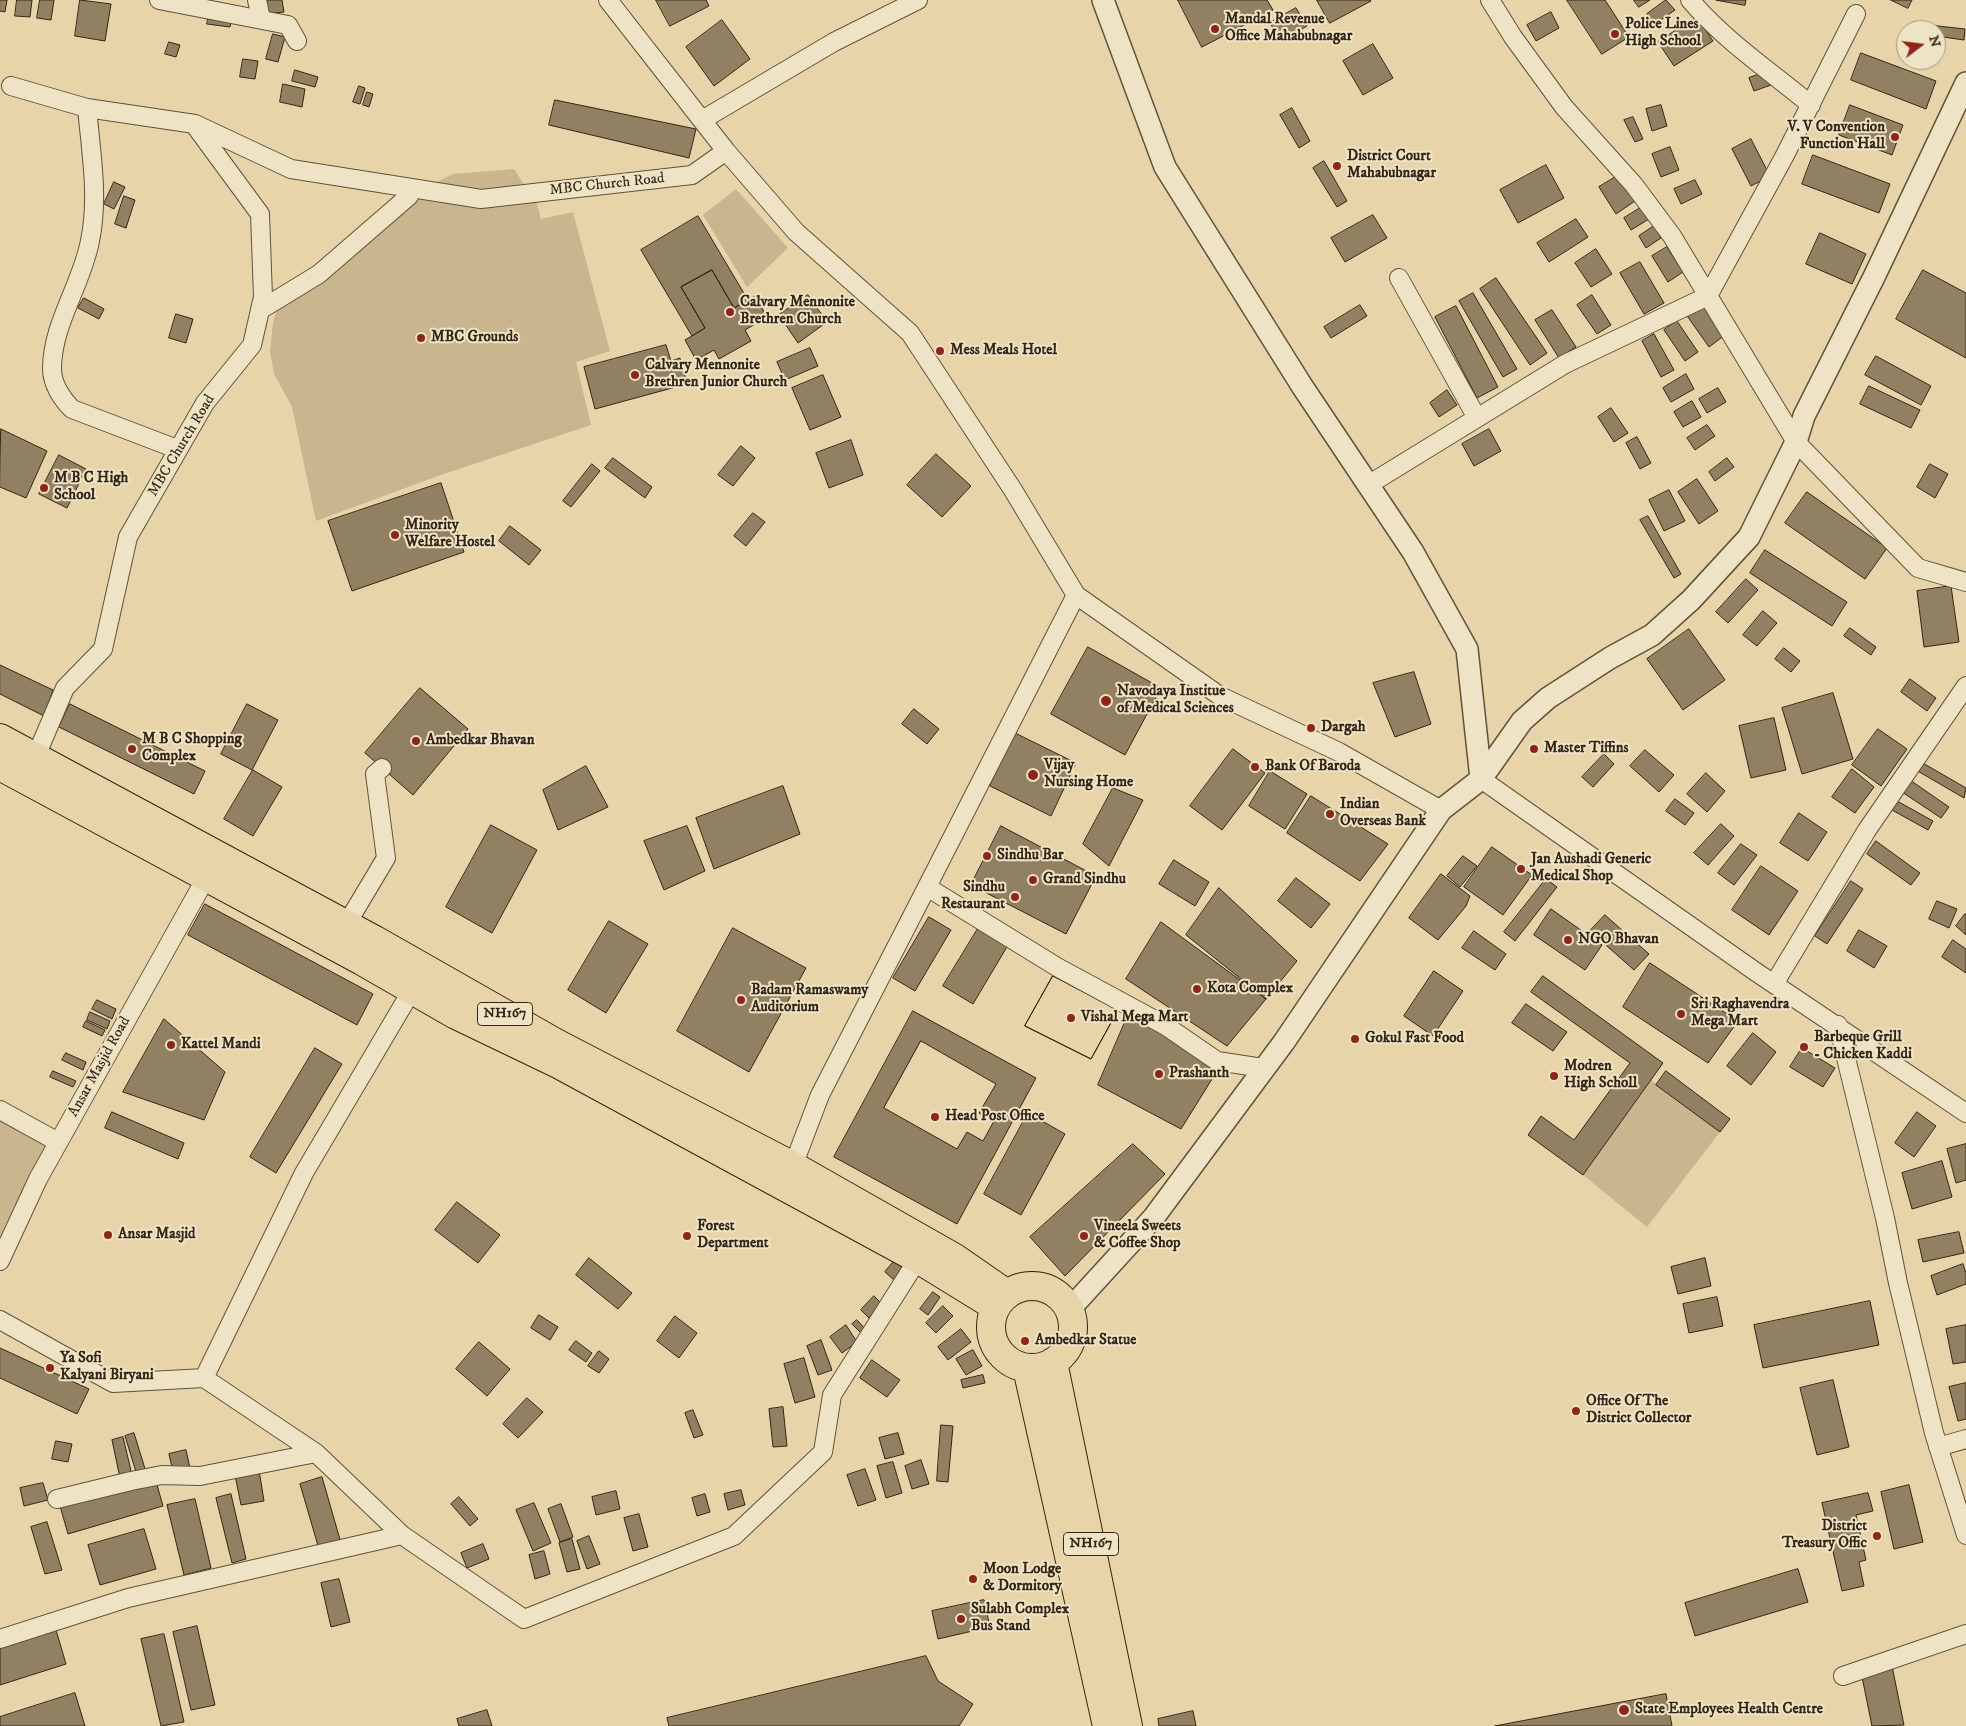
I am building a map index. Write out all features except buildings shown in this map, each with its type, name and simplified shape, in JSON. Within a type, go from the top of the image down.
[{"type":"highway","name":"NH167","points":[[0,738],[346,925],[556,1043],[793,1166],[947,1253],[1002,1300]]},
{"type":"highway","name":"NH167","points":[[0,766],[122,833],[207,876],[456,1015],[560,1065],[918,1259],[1002,1300]]},
{"type":"highway","points":[[1030,1285],[1042,1287],[1058,1295],[1070,1310],[1073,1321],[1071,1339],[1062,1355],[1040,1365],[1015,1364],[1004,1356],[996,1346],[992,1333],[992,1320],[1002,1300],[1018,1288],[1030,1285]]},
{"type":"highway","name":"NH167","points":[[1040,1365],[1107,1726]]},
{"type":"highway","name":"NH167","points":[[1040,1365],[1128,1726]]},
{"type":"street","points":[[159,0],[288,25],[297,41]]},
{"type":"street","points":[[257,0],[261,20]]},
{"type":"street","points":[[608,0],[679,94],[796,232],[910,333],[1013,490],[1076,595],[1220,696],[1339,752],[1441,810]]},
{"type":"street","points":[[702,120],[834,42],[918,0]]},
{"type":"street","points":[[1103,0],[1165,167],[1302,386],[1413,552],[1467,649],[1481,780],[1774,984],[1838,1025],[1966,1113]]},
{"type":"street","points":[[1490,0],[1513,37],[1564,107],[1640,192],[1672,236],[1796,442],[1918,568],[1966,582]]},
{"type":"street","points":[[1690,0],[1704,17],[1734,44],[1811,105]]},
{"type":"street","points":[[1368,485],[1565,364],[1708,296],[1811,105],[1856,14]]},
{"type":"street","name":"MBC Church Road","points":[[11,86],[87,108],[195,124],[291,169],[481,199],[692,175],[726,151]]},
{"type":"street","points":[[1070,1310],[1154,1217],[1263,1068],[1441,810],[1481,780],[1522,721],[1548,698],[1610,658],[1652,635],[1691,600],[1749,537],[1796,442],[1804,416],[1964,93]]},
{"type":"street","points":[[87,108],[94,195],[90,242],[57,338],[52,370],[60,396],[72,409],[177,450]]},
{"type":"street","name":"MBC Church Road","points":[[36,756],[65,688],[103,649],[128,538],[205,403],[252,345],[263,297],[260,214],[195,124]]},
{"type":"street","points":[[260,310],[320,274],[409,196]]},
{"type":"street","points":[[1399,278],[1477,418]]},
{"type":"street","points":[[793,1166],[820,1095],[1076,595]]},
{"type":"street","points":[[1774,984],[1867,830],[1966,686]]},
{"type":"street","points":[[346,925],[386,858],[375,774],[382,768]]},
{"type":"street","name":"Ansar Masjid Road","points":[[0,1261],[38,1178],[207,876]]},
{"type":"street","points":[[927,887],[1057,967],[1166,1026],[1217,1061],[1263,1068]]},
{"type":"street","points":[[204,1378],[304,1173],[412,990]]},
{"type":"street","points":[[1838,1025],[1938,1447],[1966,1536]]},
{"type":"street","points":[[0,1110],[58,1142]]},
{"type":"street","points":[[0,1320],[113,1383],[204,1378],[316,1453],[402,1535],[524,1619],[734,1536],[824,1452],[832,1394],[918,1259]]},
{"type":"street","points":[[1938,1447],[1966,1439]]},
{"type":"street","points":[[57,1499],[162,1475],[200,1476],[316,1453]]},
{"type":"street","points":[[0,1639],[128,1598],[402,1535]]},
{"type":"street","points":[[1843,1676],[1966,1634]]},
{"type":"shaded area","name":"MBC Grounds","points":[[514,169],[537,204],[541,219],[573,212],[610,351],[576,362],[591,425],[438,476],[316,521],[292,407],[274,374],[270,352],[273,323],[279,301],[399,201],[453,174]]},
{"type":"shaded area","points":[[736,189],[788,248],[747,287],[703,215]]},
{"type":"shaded area","points":[[1651,1080],[1720,1132],[1647,1227],[1583,1175]]},
{"type":"shaded area","points":[[0,1112],[50,1144],[0,1251]]},
{"type":"place","name":"Mandal Revenue Office Mahabubnagar","points":[[1215,29]]},
{"type":"place","name":"Police Lines High School","points":[[1615,34]]},
{"type":"place","name":"V. V Convention Function Hall","points":[[1895,137]]},
{"type":"place","name":"District Court Mahabubnagar","points":[[1337,166]]},
{"type":"place","name":"Calvary Mennonite Brethren Church","points":[[730,312]]},
{"type":"place","name":"MBC Grounds","points":[[421,338]]},
{"type":"place","name":"Mess Meals Hotel","points":[[940,351]]},
{"type":"place","name":"Calvary Mennonite Brethren Junior Church","points":[[635,375]]},
{"type":"place","name":"M B C High School","points":[[44,488]]},
{"type":"place","name":"Minority Welfare Hostel","points":[[395,535]]},
{"type":"place","name":"Navodaya Institue of Medical Sciences","points":[[1106,701]]},
{"type":"place","name":"Dargah","points":[[1311,728]]},
{"type":"place","name":"Ambedkar Bhavan","points":[[416,741]]},
{"type":"place","name":"M B C Shopping Complex","points":[[132,749]]},
{"type":"place","name":"Master Tiffins","points":[[1534,749]]},
{"type":"place","name":"Bank Of Baroda","points":[[1255,767]]},
{"type":"place","name":"Vijay Nursing Home","points":[[1033,775]]},
{"type":"place","name":"Indian Overseas Bank","points":[[1330,814]]},
{"type":"place","name":"Sindhu Bar","points":[[987,856]]},
{"type":"place","name":"Jan Aushadi Generic Medical Shop","points":[[1521,869]]},
{"type":"place","name":"Grand Sindhu","points":[[1033,880]]},
{"type":"place","name":"Sindhu Restaurant","points":[[1015,897]]},
{"type":"place","name":"NGO Bhavan","points":[[1568,940]]},
{"type":"place","name":"Kota Complex","points":[[1197,989]]},
{"type":"place","name":"Badam Ramaswamy Auditorium","points":[[741,1000]]},
{"type":"place","name":"Sri Raghavendra Mega Mart","points":[[1681,1014]]},
{"type":"place","name":"Vishal Mega Mart","points":[[1071,1018]]},
{"type":"place","name":"Gokul Fast Food","points":[[1355,1039]]},
{"type":"place","name":"Kattel Mandi","points":[[171,1045]]},
{"type":"place","name":"Barbeque Grill - Chicken Kaddi","points":[[1804,1047]]},
{"type":"place","name":"Prashanth","points":[[1159,1074]]},
{"type":"place","name":"Modren High Scholl","points":[[1554,1076]]},
{"type":"place","name":"Head Post Office","points":[[935,1117]]},
{"type":"place","name":"Ansar Masjid","points":[[108,1235]]},
{"type":"place","name":"Forest Department","points":[[687,1236]]},
{"type":"place","name":"Vineela Sweets & Coffee Shop","points":[[1084,1236]]},
{"type":"place","name":"Ambedkar Statue","points":[[1025,1341]]},
{"type":"place","name":"Ya Sofi Kalyani Biryani","points":[[50,1368]]},
{"type":"place","name":"Office Of The District Collector","points":[[1576,1411]]},
{"type":"place","name":"District Treasury Offic","points":[[1877,1536]]},
{"type":"place","name":"Moon Lodge & Dormitory","points":[[973,1579]]},
{"type":"place","name":"Sulabh Complex Bus Stand","points":[[961,1619]]},
{"type":"place","name":"State Employees Health Centre","points":[[1624,1710]]}]
